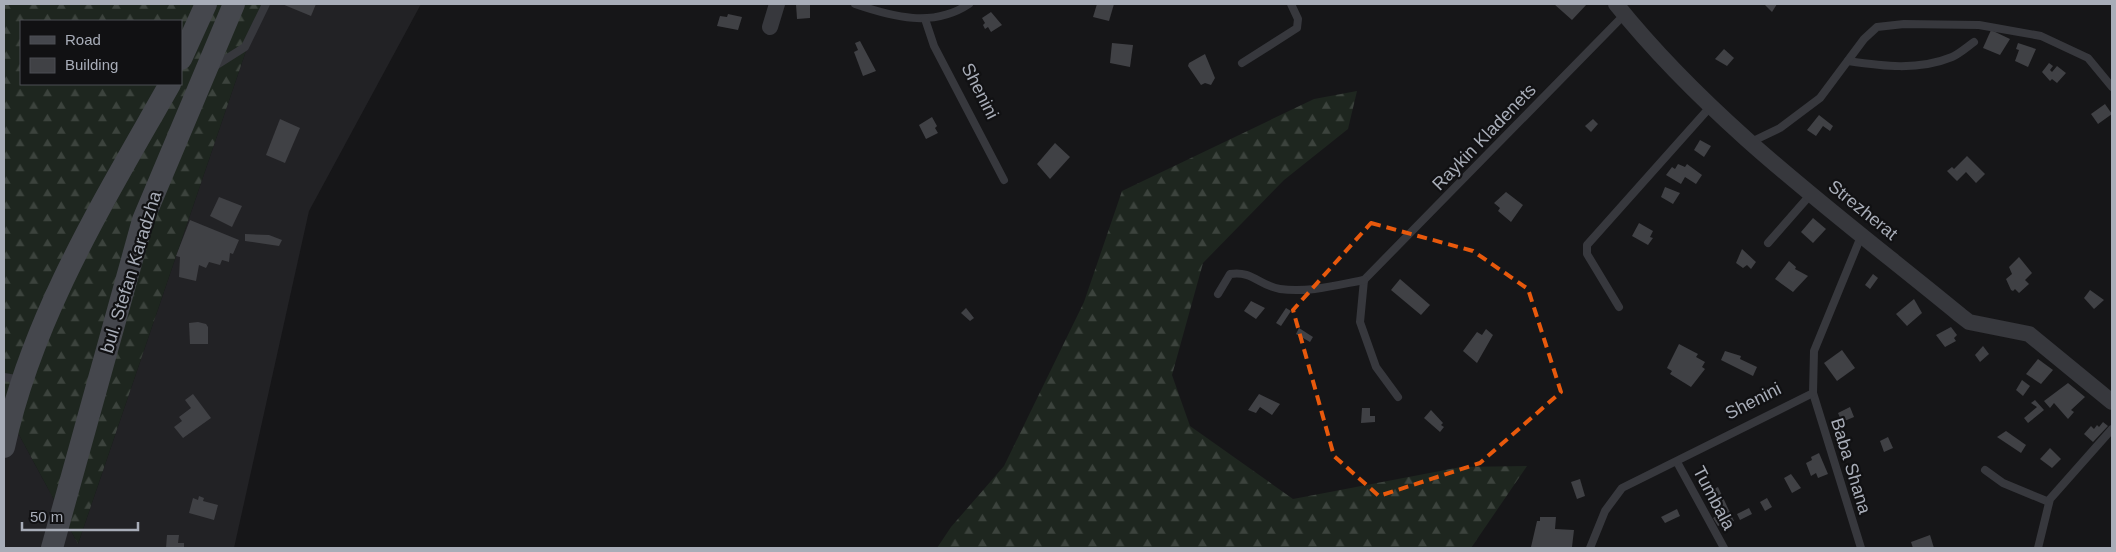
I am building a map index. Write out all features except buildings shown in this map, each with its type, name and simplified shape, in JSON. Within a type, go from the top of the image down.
[{"type":"main road","points":[[182,56],[206,4]]},
{"type":"main road","name":"bul. Stefan Karadzha","points":[[52,548],[143,220],[234,4]]},
{"type":"main road","points":[[4,447],[13,404],[13,378],[35,343],[63,281],[169,85]]},
{"type":"main road","points":[[149,122],[178,135]]},
{"type":"street","points":[[770,27],[777,4]]},
{"type":"street","name":"Strezherat","points":[[1621,9],[1670,66],[1711,106],[1811,193],[1969,322],[2029,334],[2112,402]]},
{"type":"lane","points":[[205,72],[246,46],[266,4]]},
{"type":"lane","points":[[855,4],[892,16],[925,19],[956,12],[969,4]]},
{"type":"lane","points":[[1242,63],[1297,28],[1298,19],[1291,4]]},
{"type":"lane","name":"Raykin Kladenets","points":[[1364,280],[1621,9]]},
{"type":"lane","name":"Shenini","points":[[925,19],[934,46],[1004,180]]},
{"type":"lane","points":[[1752,142],[1780,128],[1820,98],[1864,39],[1877,27],[1904,24],[1979,24],[2041,36],[2088,58],[2112,87]]},
{"type":"lane","points":[[1848,61],[1885,67],[1909,67],[1952,57],[1974,42]]},
{"type":"lane","points":[[1619,307],[1587,254],[1587,245],[1711,106]]},
{"type":"lane","points":[[1768,244],[1811,193]]},
{"type":"lane","points":[[1813,393],[1814,350],[1862,234]]},
{"type":"lane","points":[[1218,294],[1230,274],[1238,273],[1246,274],[1279,289],[1318,289],[1364,280],[1360,322],[1376,367],[1398,397]]},
{"type":"lane","name":"Shenini","points":[[1590,548],[1605,510],[1622,488],[1813,393]]},
{"type":"lane","name":"Baba Shana","points":[[1813,393],[1861,548]]},
{"type":"lane","points":[[2038,548],[2049,502],[2064,482],[2112,429]]},
{"type":"lane","name":"Tumbala","points":[[1677,462],[1724,548]]},
{"type":"lane","points":[[1985,470],[2003,482],[2049,502]]},
{"type":"highlighted area","points":[[1371,223],[1473,251],[1528,289],[1561,392],[1480,463],[1379,496],[1334,456],[1293,310]]},
{"type":"shaded area","points":[[262,4],[421,4],[309,211],[234,548],[4,548],[4,407],[78,544]]},
{"type":"green space","points":[[4,4],[262,4],[78,544],[4,407]]},
{"type":"green space","points":[[1357,91],[1348,129],[1284,180],[1203,263],[1172,375],[1190,426],[1293,499],[1461,467],[1527,466],[1471,548],[937,548],[951,527],[1004,466],[1084,302],[1122,191],[1314,99]]}]
